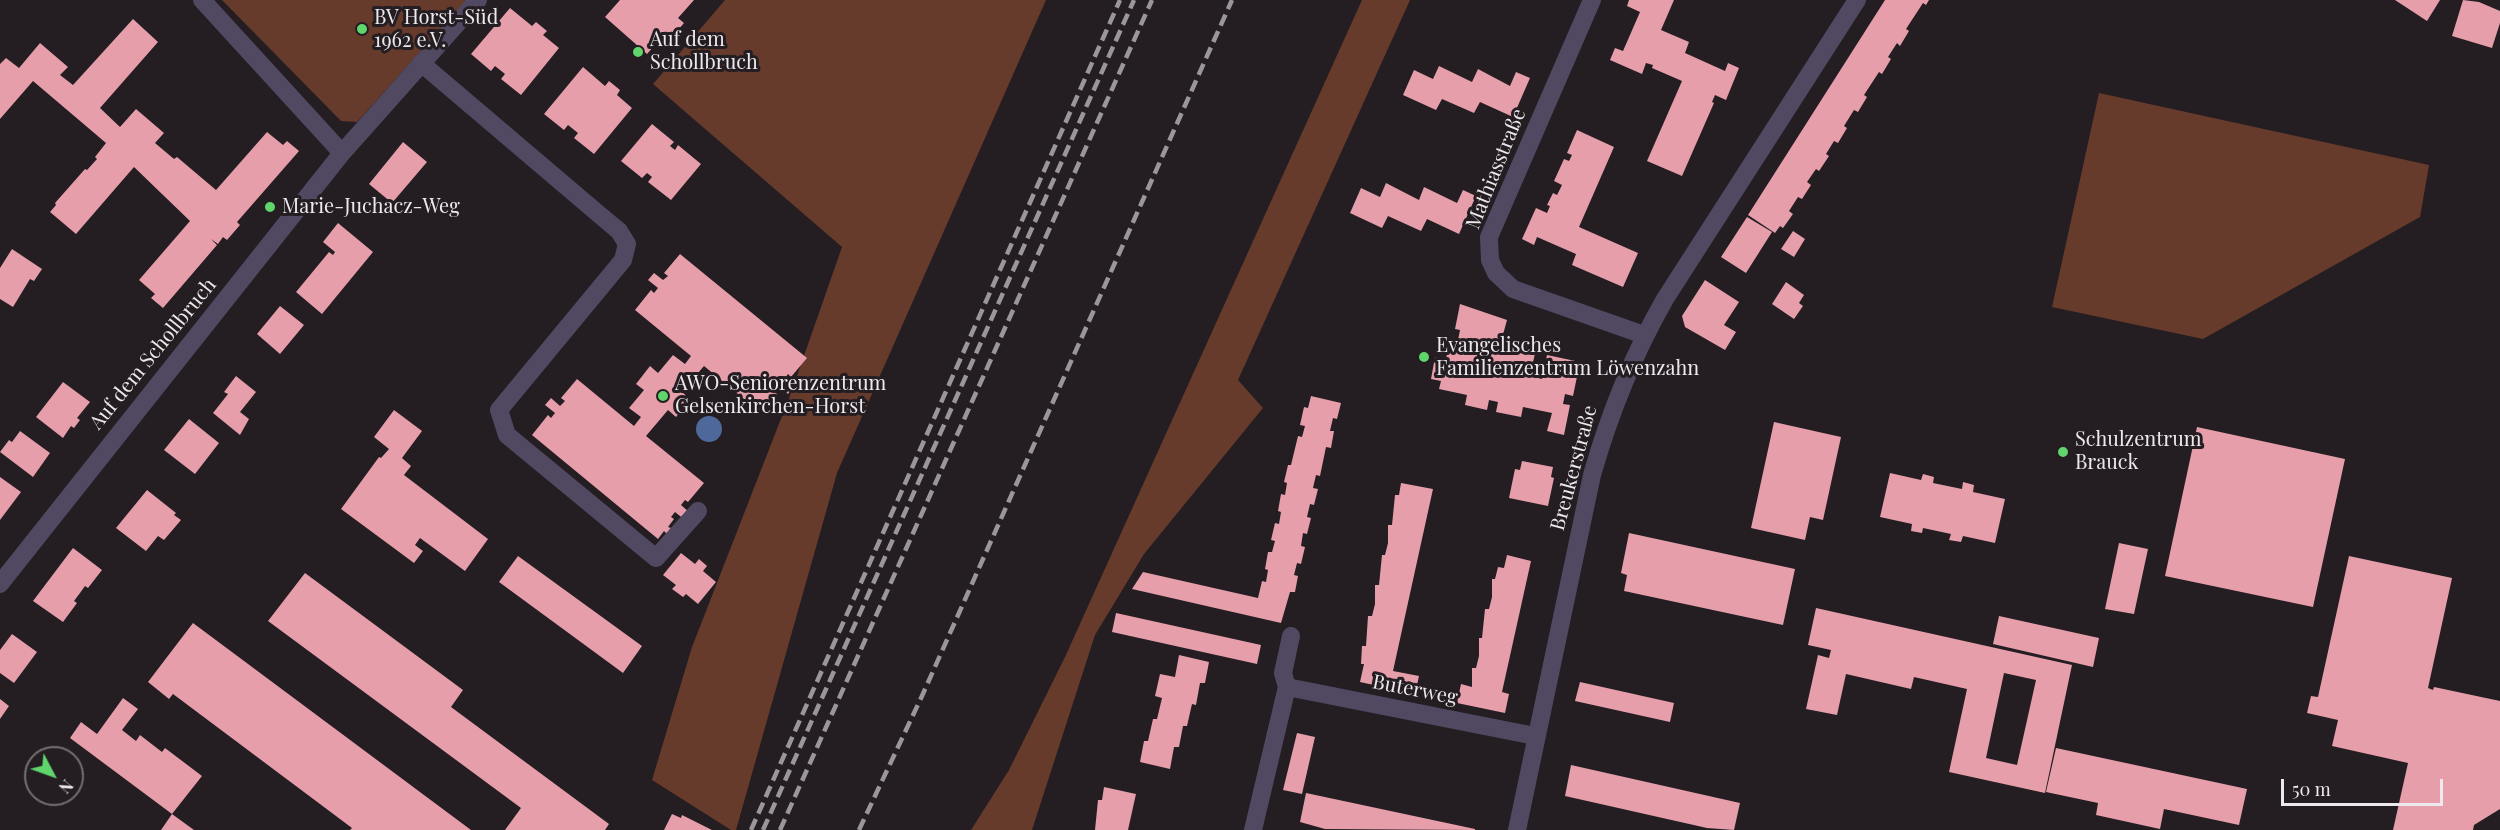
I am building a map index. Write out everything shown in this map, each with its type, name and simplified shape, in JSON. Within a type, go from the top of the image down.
[{"type":"street","points":[[202,0],[342,153]]},
{"type":"street","name":"Auf dem Schollbruch","points":[[0,584],[342,153],[478,0]]},
{"type":"street","name":"Mathiasstraße","points":[[1592,0],[1489,237],[1490,260],[1496,273],[1513,289],[1644,335]]},
{"type":"street","name":"Breukerstraße","points":[[1517,830],[1535,736],[1592,475],[1608,420],[1644,335],[1857,0]]},
{"type":"street","points":[[421,63],[619,231],[627,244],[623,260],[499,410],[507,435],[656,558],[698,510]]},
{"type":"street","points":[[1253,830],[1287,687],[1284,673],[1291,636]]},
{"type":"street","name":"Buterweg","points":[[1287,687],[1535,736]]},
{"type":"shaded area","points":[[222,0],[467,0],[357,122],[341,121]]},
{"type":"shaded area","points":[[725,0],[1046,0],[837,473],[736,830],[731,830],[652,780],[692,647],[791,393],[842,247],[653,84]]},
{"type":"shaded area","points":[[1362,0],[1410,0],[1238,380],[1263,408],[1144,554],[1095,635],[1032,830],[971,830],[1009,770],[1065,657]]},
{"type":"shaded area","points":[[2099,93],[2429,165],[2420,217],[2203,339],[2052,307]]},
{"type":"water","points":[[709,416],[718,420],[722,429],[718,438],[709,442],[700,438],[696,429],[700,420]]},
{"type":"building","points":[[620,0],[694,0],[678,18],[684,23],[667,43],[661,38],[647,54],[605,17]]},
{"type":"building","points":[[1629,0],[1674,0],[1661,30],[1689,42],[1685,53],[1725,71],[1728,63],[1739,68],[1726,100],[1715,95],[1712,102],[1714,103],[1682,176],[1647,161],[1682,81],[1652,68],[1653,65],[1646,63],[1642,74],[1610,60],[1615,48],[1623,51],[1640,12],[1627,6]]},
{"type":"building","points":[[1885,0],[1929,0],[1926,5],[1923,3],[1906,29],[1909,31],[1900,46],[1897,43],[1888,57],[1891,59],[1882,74],[1879,72],[1864,95],[1867,97],[1858,112],[1854,110],[1844,126],[1847,128],[1838,143],[1834,141],[1826,154],[1829,156],[1819,171],[1816,169],[1807,182],[1811,185],[1802,199],[1798,197],[1789,211],[1793,214],[1783,228],[1780,226],[1775,233],[1748,215]]},
{"type":"building","points":[[2395,0],[2440,0],[2427,21]]},
{"type":"building","points":[[2463,0],[2479,2],[2500,11],[2500,23],[2492,48],[2452,36]]},
{"type":"building","points":[[510,8],[532,26],[536,22],[547,31],[543,35],[559,48],[521,95],[501,79],[505,74],[495,66],[491,71],[471,54]]},
{"type":"building","points":[[133,19],[158,42],[100,108],[120,127],[136,109],[164,133],[155,143],[174,159],[177,157],[216,190],[267,132],[283,145],[287,141],[299,151],[237,222],[240,225],[227,240],[223,237],[218,244],[211,239],[217,245],[163,308],[151,298],[155,294],[139,280],[190,221],[134,167],[76,234],[50,212],[56,205],[55,203],[85,169],[87,170],[97,159],[95,157],[106,143],[33,81],[0,119],[0,64],[6,58],[19,68],[40,43],[68,67],[60,75],[73,85]]},
{"type":"building","points":[[1439,66],[1472,82],[1478,69],[1510,86],[1516,72],[1530,78],[1513,117],[1480,102],[1474,113],[1442,99],[1436,110],[1403,95],[1414,70],[1433,79]]},
{"type":"building","points":[[583,67],[605,86],[609,81],[620,90],[617,95],[632,108],[594,154],[574,138],[578,133],[568,125],[564,130],[544,114]]},
{"type":"building","points":[[652,124],[674,142],[670,146],[675,150],[678,145],[701,164],[671,200],[648,182],[652,177],[647,173],[642,178],[621,161]]},
{"type":"building","points":[[1577,130],[1614,147],[1579,227],[1638,253],[1623,287],[1572,265],[1576,254],[1537,237],[1534,245],[1522,239],[1536,208],[1547,213],[1550,206],[1547,205],[1553,193],[1557,195],[1562,185],[1554,181],[1564,159],[1569,161],[1572,155],[1567,153]]},
{"type":"building","points":[[403,142],[427,162],[392,203],[369,184]]},
{"type":"building","points":[[1386,183],[1419,200],[1424,187],[1457,203],[1463,190],[1476,196],[1459,234],[1427,219],[1421,231],[1388,216],[1382,228],[1350,213],[1361,188],[1380,197]]},
{"type":"building","points":[[1747,217],[1772,232],[1746,273],[1721,257]]},
{"type":"building","points":[[338,223],[373,252],[322,314],[296,292],[329,252],[333,255],[335,252],[323,242]]},
{"type":"building","points":[[1793,231],[1805,239],[1794,257],[1781,249]]},
{"type":"building","points":[[12,249],[42,269],[34,281],[30,279],[13,307],[0,299],[0,268]]},
{"type":"building","name":"AWO-Seniorenzentrum Gelsenkirchen-Horst","points":[[680,254],[807,358],[791,377],[788,374],[784,380],[793,387],[788,394],[778,386],[774,392],[777,394],[761,413],[704,366],[682,392],[690,399],[676,417],[668,410],[646,436],[704,483],[688,502],[685,500],[681,505],[690,513],[685,520],[675,512],[671,517],[674,519],[668,527],[671,528],[667,534],[664,531],[658,539],[532,435],[548,415],[551,418],[555,413],[545,405],[551,398],[560,406],[565,401],[561,398],[577,379],[634,426],[641,417],[629,408],[644,390],[636,384],[650,366],[658,373],[673,355],[685,364],[691,356],[635,310],[651,290],[654,293],[658,288],[648,280],[654,273],[663,280],[668,276],[664,273]]},
{"type":"building","points":[[1705,280],[1739,302],[1724,325],[1736,332],[1725,350],[1685,327],[1682,316]]},
{"type":"building","points":[[1786,282],[1804,295],[1799,303],[1803,306],[1794,319],[1772,304]]},
{"type":"building","points":[[1460,304],[1507,320],[1498,353],[1507,355],[1510,344],[1536,349],[1530,376],[1542,379],[1547,355],[1580,362],[1573,396],[1565,394],[1563,404],[1570,405],[1564,435],[1547,431],[1552,413],[1523,407],[1521,417],[1496,412],[1498,402],[1489,400],[1487,410],[1465,405],[1467,395],[1439,389],[1441,381],[1431,379],[1435,357],[1446,359],[1450,339],[1458,340],[1460,330],[1455,329]]},
{"type":"building","points":[[280,306],[304,325],[280,354],[257,334]]},
{"type":"building","points":[[236,376],[256,392],[240,412],[249,419],[240,435],[213,413],[228,394],[224,392]]},
{"type":"building","points":[[63,382],[90,402],[77,418],[80,420],[74,428],[71,426],[63,438],[36,417]]},
{"type":"building","points":[[1311,396],[1341,403],[1337,419],[1333,418],[1330,431],[1334,431],[1331,448],[1326,447],[1320,476],[1316,475],[1313,488],[1318,489],[1314,505],[1310,504],[1307,517],[1311,518],[1307,534],[1303,533],[1301,546],[1305,547],[1301,564],[1297,563],[1294,575],[1298,576],[1295,592],[1290,592],[1281,623],[1132,589],[1143,572],[1258,598],[1262,581],[1266,582],[1268,570],[1265,569],[1268,552],[1272,552],[1275,541],[1271,540],[1275,523],[1279,524],[1281,512],[1278,511],[1281,494],[1285,495],[1287,483],[1284,482],[1288,465],[1291,465],[1298,436],[1302,437],[1305,426],[1300,425],[1304,407],[1308,408]]},
{"type":"building","points":[[394,410],[422,431],[402,458],[411,466],[404,475],[488,539],[465,571],[420,538],[415,545],[423,551],[414,563],[341,509],[379,457],[381,458],[389,449],[374,437]]},
{"type":"building","points":[[189,419],[219,443],[195,474],[164,450]]},
{"type":"building","points":[[1774,422],[1841,437],[1823,520],[1810,517],[1805,540],[1751,528]]},
{"type":"building","points":[[2197,427],[2345,459],[2313,607],[2165,576]]},
{"type":"building","points":[[20,431],[50,453],[33,477],[0,452]]},
{"type":"building","points":[[1522,461],[1553,467],[1551,477],[1554,478],[1548,506],[1509,498],[1515,469],[1520,470]]},
{"type":"building","points":[[1890,473],[1921,480],[1923,474],[1934,477],[1933,483],[1962,489],[1963,482],[1974,485],[1973,492],[2005,499],[1995,543],[1963,536],[1961,542],[1949,540],[1951,534],[1923,528],[1922,533],[1911,531],[1912,524],[1880,517]]},
{"type":"building","points":[[0,477],[21,492],[0,520]]},
{"type":"building","points":[[1401,483],[1433,489],[1393,671],[1419,676],[1415,694],[1360,682],[1364,664],[1361,664],[1362,646],[1366,646],[1368,616],[1372,616],[1375,604],[1375,585],[1379,585],[1382,555],[1385,555],[1388,543],[1388,525],[1392,525],[1395,495],[1399,495]]},
{"type":"building","points":[[147,490],[176,513],[174,515],[181,520],[164,540],[158,536],[146,551],[116,528]]},
{"type":"building","points":[[1629,533],[1795,569],[1783,625],[1624,591],[1627,575],[1621,573]]},
{"type":"building","points":[[2119,543],[2148,549],[2134,614],[2105,609]]},
{"type":"building","points":[[73,548],[102,570],[88,588],[85,586],[74,601],[77,603],[63,622],[33,601]]},
{"type":"building","points":[[681,553],[695,564],[699,559],[707,566],[703,571],[716,582],[698,604],[686,594],[683,597],[672,589],[676,585],[663,575]]},
{"type":"building","points":[[1507,555],[1531,561],[1502,692],[1509,694],[1505,713],[1457,703],[1461,684],[1472,687],[1472,668],[1476,668],[1479,656],[1479,638],[1482,638],[1485,609],[1489,609],[1492,597],[1492,579],[1495,579],[1498,567],[1504,568]]},
{"type":"building","points":[[518,556],[642,646],[623,673],[499,582]]},
{"type":"building","points":[[2349,556],[2452,578],[2428,688],[2433,690],[2434,687],[2500,701],[2500,809],[2474,825],[2473,830],[2393,830],[2408,763],[2332,746],[2338,720],[2307,713],[2311,696],[2318,697]]},
{"type":"building","points":[[305,573],[463,690],[451,707],[609,824],[605,830],[505,830],[521,808],[268,621]]},
{"type":"building","points":[[1816,608],[2072,665],[2045,793],[1949,772],[1967,689],[1914,677],[1911,689],[1846,674],[1837,715],[1806,709],[1818,655],[1829,658],[1831,650],[1808,645]],"holes":[[[2004,673],[2036,680],[2017,765],[1986,758]]]},
{"type":"building","points":[[1116,613],[1261,645],[1257,664],[1112,632]]},
{"type":"building","points":[[1999,616],[2099,638],[2093,667],[1993,644]]},
{"type":"building","points":[[193,623],[471,830],[350,830],[352,828],[173,694],[169,699],[148,682]]},
{"type":"building","points":[[12,634],[37,652],[14,683],[0,673],[0,650]]},
{"type":"building","points":[[1179,655],[1209,662],[1205,683],[1200,683],[1196,705],[1192,704],[1187,726],[1183,726],[1179,747],[1174,747],[1170,769],[1140,762],[1144,741],[1148,741],[1153,719],[1157,719],[1162,698],[1155,696],[1160,674],[1175,677]]},
{"type":"building","points":[[1580,682],[1674,703],[1670,722],[1575,701]]},
{"type":"building","points":[[123,698],[138,709],[122,730],[136,741],[140,735],[162,752],[165,748],[202,776],[172,814],[84,748],[84,746],[70,738],[81,722],[97,734]]},
{"type":"building","points":[[0,699],[9,706],[0,719]]},
{"type":"building","points":[[1297,733],[1315,737],[1302,794],[1283,790]]},
{"type":"building","points":[[2056,748],[2247,789],[2239,825],[2164,809],[2160,829],[2096,815],[2098,803],[2046,792]]},
{"type":"building","points":[[1571,765],[1740,803],[1734,830],[1707,828],[1565,796]]},
{"type":"building","points":[[1104,787],[1136,794],[1128,830],[1095,830],[1098,800],[1102,800]]},
{"type":"building","points":[[1306,793],[1475,830],[1325,829],[1300,822]]},
{"type":"building","points":[[172,814],[194,830],[161,830]]},
{"type":"building","points":[[672,814],[681,818],[682,815],[712,830],[664,830]]},
{"type":"railway","points":[[751,830],[1120,0]]},
{"type":"railway","points":[[763,830],[1134,0]]},
{"type":"railway","points":[[780,830],[1152,0]]},
{"type":"railway","points":[[859,830],[922,696],[1232,0]]},
{"type":"place","name":"BV Horst-Süd 1962 e.V.","points":[[362,29]]},
{"type":"place","name":"Auf dem Schollbruch","points":[[638,52]]},
{"type":"place","name":"Marie-Juchacz-Weg","points":[[270,207]]},
{"type":"place","name":"Evangelisches Familienzentrum Löwenzahn","points":[[1424,357]]},
{"type":"place","name":"AWO-Seniorenzentrum Gelsenkirchen-Horst","points":[[663,396]]},
{"type":"place","name":"Schulzentrum Brauck","points":[[2063,452]]}]
